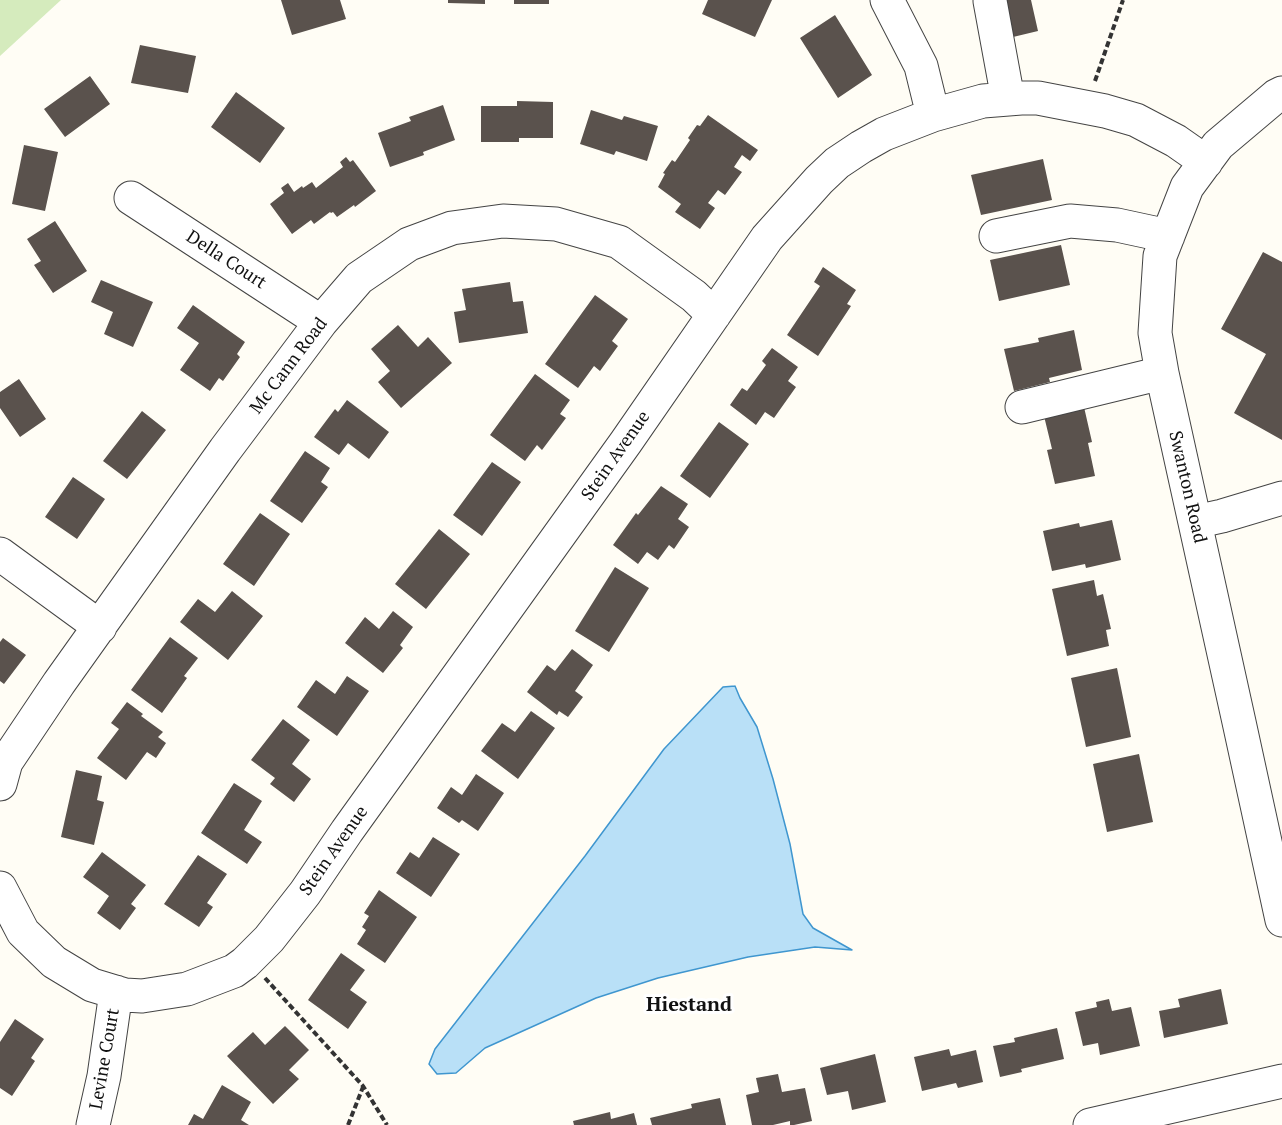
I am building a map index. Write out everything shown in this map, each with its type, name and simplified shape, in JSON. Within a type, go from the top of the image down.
[{"type":"street","points":[[887,0],[921,66],[933,115]]},
{"type":"street","points":[[990,1],[1008,99]]},
{"type":"street","name":"Swanton Road","points":[[1282,93],[1218,145],[1187,187],[1160,256],[1155,333],[1161,373],[1282,920]]},
{"type":"street","name":"Stein Avenue","points":[[116,992],[142,996],[187,989],[234,971],[268,939],[304,893],[619,451],[767,238],[837,163],[884,134],[933,115],[983,101],[1038,98],[1105,111],[1136,120],[1176,141],[1206,162]]},
{"type":"street","name":"Della Court","points":[[131,198],[321,322]]},
{"type":"street","name":"Mc Cann Road","points":[[0,784],[6,762],[59,683],[225,450],[321,322],[359,278],[409,244],[452,228],[504,221],[556,224],[619,242],[694,296],[714,315]]},
{"type":"street","points":[[996,236],[1070,221],[1117,225],[1168,236]]},
{"type":"street","points":[[1022,407],[1161,373]]},
{"type":"street","points":[[1195,522],[1282,498]]},
{"type":"street","points":[[0,554],[100,627]]},
{"type":"street","points":[[0,888],[23,932],[54,962],[92,985],[116,992]]},
{"type":"street","name":"Levine Court","points":[[93,1125],[104,1076],[116,992]]},
{"type":"street","points":[[1090,1125],[1282,1081]]},
{"type":"path","points":[[1088,108],[1095,78],[1124,0]]},
{"type":"path","points":[[263,976],[363,1086],[386,1124]]},
{"type":"path","points":[[348,1125],[363,1086]]},
{"type":"green space","points":[[0,0],[61,0],[0,56]]},
{"type":"water","points":[[735,686],[757,727],[773,779],[790,844],[803,914],[813,928],[852,950],[815,947],[748,957],[658,978],[596,998],[485,1048],[456,1073],[437,1074],[429,1064],[435,1049],[585,856],[664,749],[723,687]]},
{"type":"building","points":[[281,0],[340,0],[346,19],[292,35]]},
{"type":"building","points":[[448,0],[485,0],[485,4],[448,3]]},
{"type":"building","points":[[514,0],[549,0],[549,4],[514,4]]},
{"type":"building","points":[[708,0],[772,0],[755,37],[702,14]]},
{"type":"building","points":[[1005,0],[1031,0],[1038,31],[1013,37]]},
{"type":"building","points":[[835,15],[872,75],[838,98],[800,38]]},
{"type":"building","points":[[140,45],[196,56],[188,93],[131,83]]},
{"type":"building","points":[[90,76],[110,104],[65,137],[44,109]]},
{"type":"building","points":[[236,92],[285,128],[260,163],[211,127]]},
{"type":"building","points":[[517,101],[553,102],[553,138],[519,138],[519,142],[481,142],[481,106],[517,106]]},
{"type":"building","points":[[443,105],[455,140],[423,152],[424,155],[390,167],[378,133],[411,121],[409,117]]},
{"type":"building","points":[[591,110],[622,120],[624,116],[658,126],[647,161],[616,151],[614,155],[580,144]]},
{"type":"building","points":[[708,115],[758,150],[750,161],[742,155],[734,167],[742,172],[725,195],[718,190],[708,203],[715,208],[700,229],[675,212],[681,204],[658,187],[665,174],[663,173],[672,160],[675,162],[697,125],[700,126]]},
{"type":"building","points":[[24,145],[58,152],[45,211],[12,204]]},
{"type":"building","points":[[346,157],[350,162],[353,160],[376,191],[337,217],[330,212],[314,224],[311,220],[292,234],[270,204],[284,193],[281,188],[288,183],[294,192],[312,182],[316,188],[343,167],[340,162]]},
{"type":"building","points":[[1043,159],[1052,200],[981,215],[971,175]]},
{"type":"building","points":[[55,221],[87,271],[53,293],[34,265],[41,261],[27,239]]},
{"type":"building","points":[[1061,245],[1070,285],[999,301],[990,260]]},
{"type":"building","points":[[1263,252],[1282,262],[1282,440],[1234,413],[1266,354],[1221,329]]},
{"type":"building","points":[[823,267],[856,290],[847,304],[851,306],[818,356],[787,335],[820,286],[814,282]]},
{"type":"building","points":[[101,280],[153,302],[133,347],[104,334],[113,312],[91,302]]},
{"type":"building","points":[[510,282],[513,302],[523,301],[528,333],[459,343],[454,312],[466,310],[462,289]]},
{"type":"building","points":[[595,295],[628,319],[612,341],[618,346],[600,371],[594,366],[578,388],[545,364]]},
{"type":"building","points":[[193,305],[245,342],[237,354],[240,357],[223,381],[219,378],[210,391],[180,370],[199,343],[177,328]]},
{"type":"building","points":[[398,325],[418,347],[428,337],[452,363],[401,408],[378,382],[390,371],[371,349]]},
{"type":"building","points":[[1074,330],[1082,370],[1049,378],[1050,382],[1014,391],[1004,349],[1039,342],[1038,338]]},
{"type":"building","points":[[772,348],[798,367],[788,381],[796,387],[774,418],[765,412],[756,425],[730,405],[742,388],[747,391],[766,365],[762,361]]},
{"type":"building","points":[[535,374],[570,400],[560,414],[566,418],[542,450],[537,445],[525,461],[490,435]]},
{"type":"building","points":[[19,379],[46,419],[20,437],[0,408],[0,392]]},
{"type":"building","points":[[347,400],[389,432],[369,459],[348,443],[339,455],[314,437],[335,409],[338,412]]},
{"type":"building","points":[[1084,407],[1092,442],[1088,443],[1095,476],[1055,484],[1047,450],[1052,449],[1044,416]]},
{"type":"building","points":[[142,411],[166,430],[127,479],[103,461]]},
{"type":"building","points":[[719,422],[749,444],[710,498],[680,476]]},
{"type":"building","points":[[305,451],[330,468],[321,482],[328,487],[302,523],[270,501]]},
{"type":"building","points":[[492,462],[521,482],[482,536],[453,515]]},
{"type":"building","points":[[73,477],[105,499],[77,539],[45,517]]},
{"type":"building","points":[[661,486],[688,504],[678,519],[689,527],[674,549],[669,545],[658,560],[647,552],[638,564],[613,545],[636,513],[638,515]]},
{"type":"building","points":[[260,513],[290,534],[254,586],[223,564]]},
{"type":"building","points":[[1112,520],[1121,560],[1086,568],[1085,564],[1052,571],[1043,531],[1079,523],[1080,527]]},
{"type":"building","points":[[439,529],[470,554],[426,609],[395,584]]},
{"type":"building","points":[[615,567],[649,588],[609,652],[575,631]]},
{"type":"building","points":[[1094,580],[1097,596],[1103,594],[1111,629],[1106,630],[1109,646],[1067,656],[1052,589]]},
{"type":"building","points":[[232,591],[263,616],[228,660],[180,622],[198,599],[215,612]]},
{"type":"building","points":[[393,611],[413,627],[400,645],[403,648],[383,673],[345,643],[365,617],[379,629]]},
{"type":"building","points":[[170,637],[198,658],[184,676],[187,678],[162,713],[131,690]]},
{"type":"building","points":[[3,638],[26,655],[4,684],[0,681],[0,642]]},
{"type":"building","points":[[572,649],[593,665],[575,691],[583,697],[568,717],[559,711],[557,715],[527,692],[547,665],[555,671]]},
{"type":"building","points":[[1117,668],[1131,737],[1086,747],[1071,678]]},
{"type":"building","points":[[347,676],[369,691],[337,736],[297,707],[316,680],[335,694]]},
{"type":"building","points":[[127,702],[163,732],[158,737],[166,743],[156,758],[147,752],[126,780],[97,758],[119,729],[111,723]]},
{"type":"building","points":[[531,711],[555,728],[518,779],[481,751],[502,723],[515,732]]},
{"type":"building","points":[[283,719],[310,740],[292,764],[311,779],[294,802],[270,784],[275,778],[251,760]]},
{"type":"building","points":[[1139,754],[1153,822],[1107,832],[1093,764]]},
{"type":"building","points":[[76,770],[102,776],[97,800],[104,802],[94,845],[61,837]]},
{"type":"building","points":[[476,774],[504,793],[478,831],[462,820],[459,823],[437,808],[451,787],[462,795]]},
{"type":"building","points":[[234,783],[262,801],[244,830],[262,842],[247,864],[201,833]]},
{"type":"building","points":[[433,837],[460,854],[431,897],[396,873],[410,852],[419,858]]},
{"type":"building","points":[[102,852],[146,885],[131,904],[136,908],[120,930],[97,913],[109,896],[83,877]]},
{"type":"building","points":[[198,855],[227,874],[207,903],[213,907],[199,927],[164,904]]},
{"type":"building","points":[[379,890],[417,917],[385,963],[357,944],[366,930],[362,927],[369,916],[364,913]]},
{"type":"building","points":[[341,953],[365,970],[350,990],[367,1002],[348,1029],[308,1000]]},
{"type":"building","points":[[1221,989],[1228,1024],[1164,1038],[1159,1011],[1180,1007],[1178,999]]},
{"type":"building","points":[[1109,999],[1112,1011],[1131,1007],[1140,1046],[1100,1055],[1098,1043],[1083,1046],[1075,1012],[1097,1007],[1096,1002]]},
{"type":"building","points":[[15,1019],[44,1039],[31,1058],[35,1061],[12,1096],[0,1088],[0,1042]]},
{"type":"building","points":[[285,1026],[309,1050],[289,1070],[299,1079],[273,1104],[227,1056],[253,1032],[265,1045]]},
{"type":"building","points":[[1057,1028],[1064,1059],[1021,1069],[1022,1072],[1000,1077],[993,1046],[1015,1042],[1014,1038]]},
{"type":"building","points":[[949,1049],[951,1056],[976,1050],[983,1082],[958,1088],[956,1083],[922,1091],[914,1057]]},
{"type":"building","points":[[875,1054],[886,1102],[852,1110],[848,1091],[827,1095],[820,1068]]},
{"type":"building","points":[[778,1074],[782,1092],[805,1088],[812,1121],[794,1125],[790,1125],[790,1121],[773,1125],[752,1125],[746,1095],[759,1092],[756,1078]]},
{"type":"building","points":[[222,1085],[251,1102],[241,1120],[249,1125],[188,1125],[194,1114],[203,1119]]},
{"type":"building","points":[[720,1098],[726,1125],[652,1125],[650,1118],[692,1108],[691,1104]]},
{"type":"building","points":[[610,1112],[611,1119],[634,1113],[637,1125],[574,1125],[573,1121]]},
{"type":"district","name":"Hiestand","points":[[689,1005]]}]
